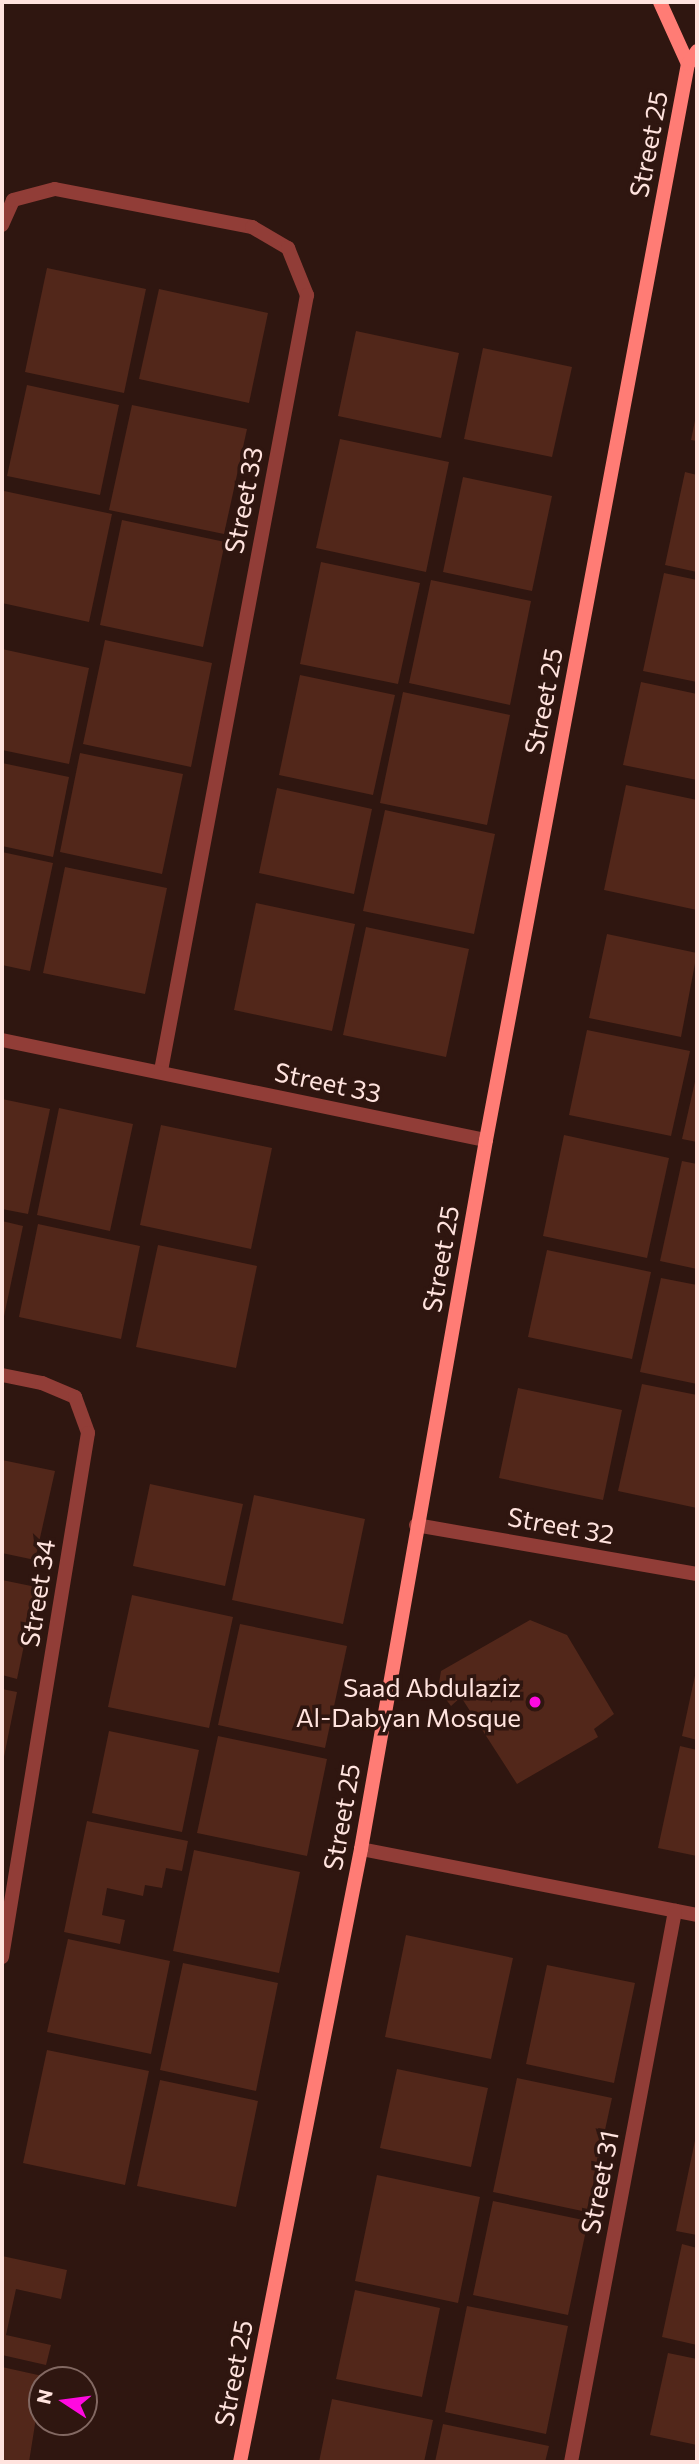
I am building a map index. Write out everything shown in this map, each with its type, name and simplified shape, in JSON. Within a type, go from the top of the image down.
[{"type":"street","name":"Street 25","points":[[660,2],[688,64]]},
{"type":"street","name":"Street 25","points":[[240,2462],[361,1849],[486,1140],[688,64],[697,51]]},
{"type":"street","name":"Street 33","points":[[2,225],[13,200],[55,190],[252,227],[288,248],[307,295],[161,1072]]},
{"type":"street","name":"Street 33","points":[[2,1040],[486,1140]]},
{"type":"street","name":"Street 34","points":[[2,1375],[42,1383],[75,1397],[88,1433],[2,1957]]},
{"type":"street","name":"Street 32","points":[[416,1525],[697,1574]]},
{"type":"street","points":[[361,1849],[697,1916]]},
{"type":"street","name":"Street 31","points":[[571,2462],[675,1911]]},
{"type":"building","points":[[47,268],[146,289],[124,393],[25,372]]},
{"type":"building","points":[[159,289],[268,313],[249,403],[139,379]]},
{"type":"building","points":[[356,331],[459,353],[441,438],[338,416]]},
{"type":"building","points":[[483,348],[572,367],[552,457],[464,439]]},
{"type":"building","points":[[27,385],[119,405],[100,495],[7,476]]},
{"type":"building","points":[[132,405],[247,429],[224,534],[109,510]]},
{"type":"building","points":[[697,416],[697,441],[691,440]]},
{"type":"building","points":[[340,439],[449,462],[426,572],[316,548]]},
{"type":"building","points":[[685,472],[697,475],[697,572],[665,565]]},
{"type":"building","points":[[463,477],[552,496],[532,591],[443,572]]},
{"type":"building","points":[[4,491],[112,514],[89,622],[2,603]]},
{"type":"building","points":[[122,520],[225,542],[203,647],[100,625]]},
{"type":"building","points":[[321,562],[420,583],[398,684],[300,664]]},
{"type":"building","points":[[664,573],[697,580],[697,682],[643,671]]},
{"type":"building","points":[[431,580],[531,601],[510,705],[409,683]]},
{"type":"building","points":[[105,640],[212,663],[191,767],[83,744]]},
{"type":"building","points":[[2,649],[89,668],[69,764],[2,750]]},
{"type":"building","points":[[300,675],[395,695],[373,795],[279,775]]},
{"type":"building","points":[[641,682],[697,694],[697,780],[623,765]]},
{"type":"building","points":[[403,692],[510,715],[487,825],[380,803]]},
{"type":"building","points":[[80,753],[183,774],[162,874],[60,852]]},
{"type":"building","points":[[2,763],[69,777],[53,857],[2,846]]},
{"type":"building","points":[[626,785],[697,800],[697,910],[604,890]]},
{"type":"building","points":[[277,788],[372,809],[354,894],[259,873]]},
{"type":"building","points":[[385,810],[495,834],[474,934],[363,911]]},
{"type":"building","points":[[2,852],[53,863],[30,971],[2,965]]},
{"type":"building","points":[[65,867],[167,888],[145,994],[43,973]]},
{"type":"building","points":[[256,903],[355,924],[332,1031],[234,1010]]},
{"type":"building","points":[[366,927],[469,949],[446,1057],[343,1035]]},
{"type":"building","points":[[607,934],[697,953],[681,1037],[589,1018]]},
{"type":"building","points":[[587,1030],[690,1051],[671,1136],[569,1115]]},
{"type":"building","points":[[697,1073],[697,1142],[682,1139]]},
{"type":"building","points":[[2,1099],[50,1109],[28,1214],[2,1209]]},
{"type":"building","points":[[59,1108],[133,1124],[110,1231],[37,1215]]},
{"type":"building","points":[[161,1125],[272,1148],[251,1249],[140,1225]]},
{"type":"building","points":[[564,1135],[669,1158],[647,1258],[543,1236]]},
{"type":"building","points":[[682,1161],[697,1164],[697,1269],[660,1261]]},
{"type":"building","points":[[2,1221],[23,1226],[3,1321],[2,1321]]},
{"type":"building","points":[[38,1224],[140,1246],[121,1339],[19,1317]]},
{"type":"building","points":[[158,1245],[257,1266],[236,1368],[136,1347]]},
{"type":"building","points":[[547,1250],[651,1272],[632,1359],[528,1337]]},
{"type":"building","points":[[661,1278],[697,1285],[697,1384],[640,1372]]},
{"type":"building","points":[[642,1384],[697,1395],[697,1508],[618,1491]]},
{"type":"building","points":[[518,1388],[622,1410],[603,1500],[499,1478]]},
{"type":"building","points":[[2,1460],[55,1471],[35,1560],[2,1553]]},
{"type":"building","points":[[150,1484],[243,1504],[225,1586],[133,1566]]},
{"type":"building","points":[[254,1495],[365,1519],[343,1624],[232,1600]]},
{"type":"building","points":[[2,1580],[36,1587],[17,1679],[2,1675]]},
{"type":"building","points":[[132,1595],[233,1617],[209,1728],[108,1707]]},
{"type":"building","name":"Saad Abdulaziz Al-Dabyan Mosque","points":[[530,1620],[567,1635],[614,1714],[594,1729],[598,1737],[517,1784],[461,1697],[451,1706],[438,1689],[441,1671]]},
{"type":"building","points":[[240,1624],[347,1646],[325,1748],[218,1725]]},
{"type":"building","points":[[697,1671],[697,1740],[682,1736]]},
{"type":"building","points":[[2,1689],[17,1692],[3,1762],[2,1762]]},
{"type":"building","points":[[109,1731],[199,1750],[182,1832],[92,1813]]},
{"type":"building","points":[[218,1736],[327,1759],[307,1856],[197,1833]]},
{"type":"building","points":[[680,1746],[697,1750],[697,1856],[658,1848]]},
{"type":"building","points":[[87,1821],[188,1841],[182,1871],[166,1868],[162,1888],[145,1885],[143,1896],[107,1888],[102,1915],[125,1920],[120,1944],[64,1932]]},
{"type":"building","points":[[194,1850],[300,1872],[279,1973],[173,1951]]},
{"type":"building","points":[[406,1935],[513,1958],[491,2059],[385,2037]]},
{"type":"building","points":[[68,1939],[170,1961],[151,2054],[47,2032]]},
{"type":"building","points":[[183,1963],[278,1983],[256,2091],[160,2070]]},
{"type":"building","points":[[547,1965],[635,1983],[614,2083],[526,2064]]},
{"type":"building","points":[[47,2050],[149,2071],[125,2185],[23,2163]]},
{"type":"building","points":[[397,2069],[488,2088],[471,2167],[380,2148]]},
{"type":"building","points":[[517,2078],[612,2098],[587,2212],[493,2192]]},
{"type":"building","points":[[160,2080],[258,2101],[236,2207],[137,2186]]},
{"type":"building","points":[[697,2136],[697,2235],[676,2231]]},
{"type":"building","points":[[377,2175],[480,2197],[458,2303],[355,2281]]},
{"type":"building","points":[[493,2201],[588,2221],[568,2315],[473,2295]]},
{"type":"building","points":[[682,2244],[697,2248],[697,2345],[662,2337]]},
{"type":"building","points":[[2,2256],[67,2270],[61,2299],[16,2289],[6,2335],[51,2345],[46,2365],[2,2355]]},
{"type":"building","points":[[355,2290],[440,2308],[422,2397],[336,2379]]},
{"type":"building","points":[[467,2306],[568,2326],[546,2434],[445,2412]]},
{"type":"building","points":[[668,2353],[697,2359],[697,2445],[650,2435]]},
{"type":"building","points":[[2,2367],[28,2373],[28,2436],[33,2436],[29,2462],[2,2462]]},
{"type":"building","points":[[332,2399],[433,2420],[424,2462],[319,2462]]},
{"type":"building","points":[[443,2424],[549,2446],[545,2462],[435,2462]]},
{"type":"place","name":"Saad Abdulaziz Al-Dabyan Mosque","points":[[535,1702]]}]
